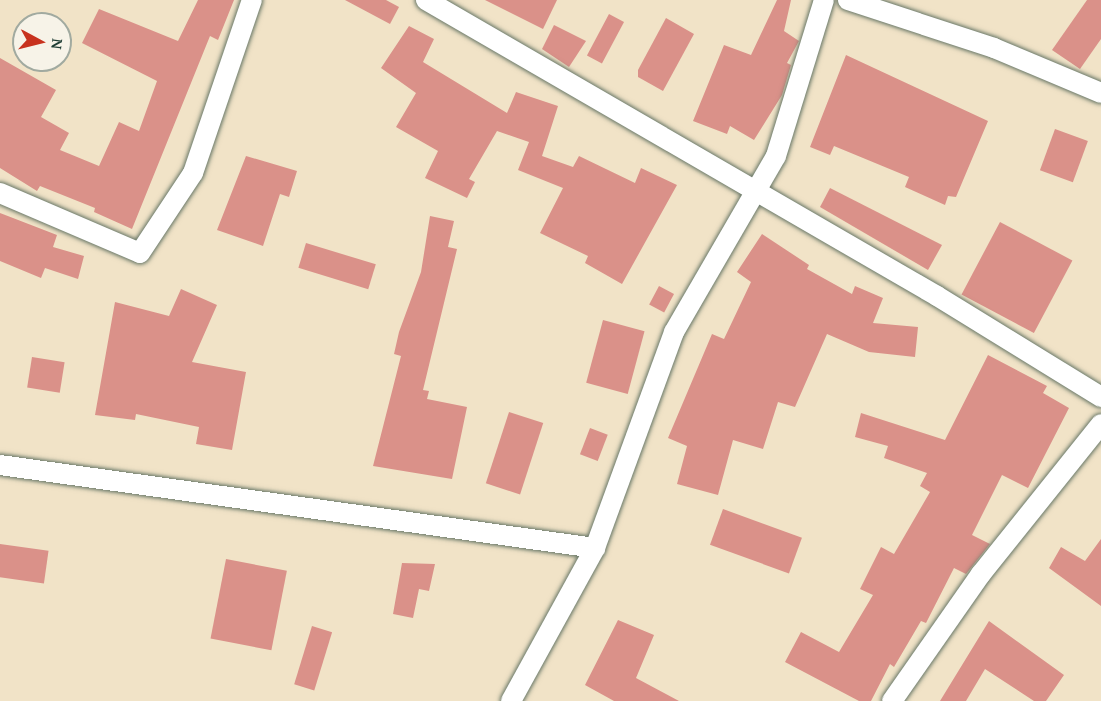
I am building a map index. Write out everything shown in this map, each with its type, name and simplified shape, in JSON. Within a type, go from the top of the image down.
[{"type":"street","points":[[0,193],[140,253],[193,173],[252,0]]},
{"type":"street","points":[[426,0],[758,191],[1101,397]]},
{"type":"street","points":[[511,701],[595,548],[674,332],[728,232],[758,191],[784,133],[824,0]]},
{"type":"street","points":[[848,0],[994,48],[1101,93]]},
{"type":"street","points":[[892,701],[981,574],[1101,424]]},
{"type":"street","points":[[0,465],[595,548]]},
{"type":"building","points":[[198,0],[234,0],[218,40],[210,36],[132,229],[94,212],[95,208],[40,186],[37,191],[0,168],[0,58],[12,65],[12,72],[24,72],[56,90],[41,117],[69,133],[60,150],[99,166],[119,122],[139,131],[157,81],[82,43],[99,9],[178,41]]},
{"type":"building","points":[[345,0],[386,0],[399,7],[390,24]]},
{"type":"building","points":[[485,0],[557,0],[543,29]]},
{"type":"building","points":[[777,0],[791,0],[784,31],[799,41],[787,63],[791,65],[782,95],[754,140],[730,126],[727,134],[693,121],[724,45],[751,55]]},
{"type":"building","points":[[1087,0],[1101,0],[1101,39],[1080,69],[1052,50]]},
{"type":"building","points":[[609,14],[624,22],[602,63],[587,55]]},
{"type":"building","points":[[666,18],[694,34],[663,91],[638,77],[638,70]]},
{"type":"building","points":[[554,25],[586,41],[569,67],[542,49]]},
{"type":"building","points":[[409,26],[434,39],[423,62],[507,113],[516,92],[558,106],[542,156],[573,167],[579,156],[635,183],[641,168],[677,185],[622,284],[585,263],[588,256],[540,233],[563,188],[518,170],[529,142],[497,131],[469,179],[475,182],[467,198],[425,178],[438,151],[396,127],[416,93],[381,68]]},
{"type":"building","points":[[846,55],[988,121],[956,197],[948,196],[945,205],[905,187],[909,177],[834,146],[830,155],[810,147]]},
{"type":"building","points":[[1055,129],[1088,141],[1073,182],[1040,170]]},
{"type":"building","points":[[246,156],[297,171],[289,197],[280,194],[263,246],[217,230]]},
{"type":"building","points":[[830,188],[942,245],[928,270],[820,207]]},
{"type":"building","points":[[0,213],[57,235],[53,247],[84,256],[78,279],[45,268],[41,278],[0,261]]},
{"type":"building","points":[[430,216],[454,221],[448,247],[457,249],[423,390],[429,391],[427,399],[467,407],[452,479],[373,466],[401,356],[394,354],[399,332],[421,272]]},
{"type":"building","points":[[1000,222],[1072,260],[1034,333],[962,294]]},
{"type":"building","points":[[762,234],[809,265],[807,269],[852,294],[855,286],[883,298],[873,323],[918,327],[915,357],[869,352],[827,334],[795,407],[778,402],[763,449],[733,440],[718,495],[677,484],[687,446],[668,438],[712,334],[724,339],[751,282],[737,272]]},
{"type":"building","points":[[306,243],[376,264],[368,289],[298,268]]},
{"type":"building","points":[[659,286],[674,294],[664,313],[649,305]]},
{"type":"building","points":[[181,289],[217,305],[192,362],[246,372],[232,450],[196,444],[199,427],[136,414],[135,420],[95,415],[115,302],[169,316]]},
{"type":"building","points":[[603,320],[645,331],[628,394],[586,383]]},
{"type":"building","points":[[988,355],[1047,386],[1043,393],[1069,408],[1028,488],[1002,475],[972,535],[990,544],[966,574],[954,568],[926,623],[921,621],[894,667],[890,664],[871,701],[859,701],[785,662],[801,632],[839,652],[873,595],[860,589],[881,547],[894,554],[930,492],[920,486],[927,473],[884,458],[888,446],[855,437],[861,413],[945,440]]},
{"type":"building","points":[[32,357],[65,362],[60,393],[27,388]]},
{"type":"building","points":[[509,412],[543,423],[520,494],[486,483]]},
{"type":"building","points":[[590,428],[608,435],[598,461],[580,454]]},
{"type":"building","points":[[723,509],[802,538],[789,573],[710,545]]},
{"type":"building","points":[[1101,539],[1101,606],[1049,568],[1061,547],[1085,561]]},
{"type":"building","points":[[0,544],[49,551],[44,583],[0,577]]},
{"type":"building","points":[[226,559],[287,571],[271,650],[211,639]]},
{"type":"building","points":[[402,563],[435,564],[429,591],[419,589],[413,618],[393,614]]},
{"type":"building","points":[[618,620],[654,635],[636,678],[679,701],[614,701],[585,685]]},
{"type":"building","points":[[989,621],[1064,675],[1046,701],[1034,701],[985,669],[966,701],[940,701]]},
{"type":"building","points":[[312,626],[332,632],[314,690],[294,684]]}]
